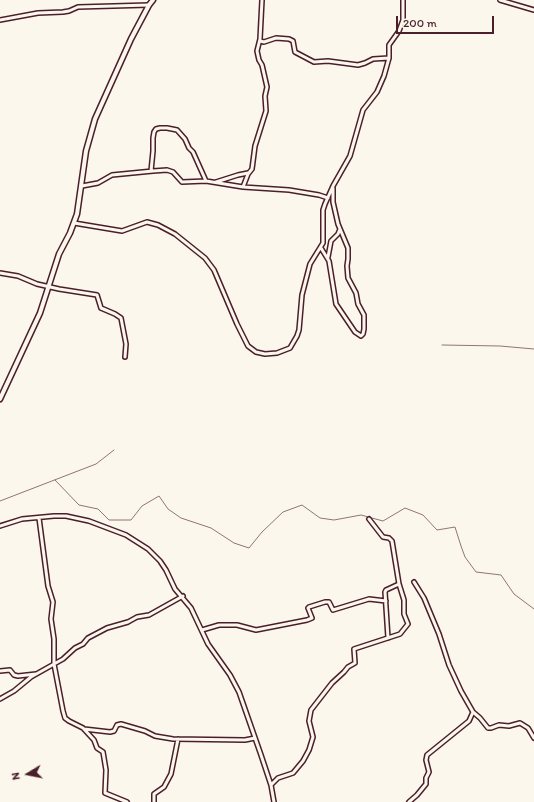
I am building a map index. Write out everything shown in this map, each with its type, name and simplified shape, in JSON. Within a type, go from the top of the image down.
[{"type":"street","points":[[0,398],[40,313],[60,254],[74,223],[82,186],[86,152],[95,120],[128,45],[153,0]]},
{"type":"street","points":[[243,187],[248,173],[252,169],[255,146],[266,111],[265,96],[268,89],[257,51],[260,41],[262,0]]},
{"type":"street","points":[[74,223],[122,231],[147,222],[158,225],[175,234],[205,258],[214,270],[245,343],[252,349],[265,354],[285,351],[293,345],[299,330],[302,295],[310,264],[323,243],[323,210],[333,186],[350,156],[363,110],[377,92],[384,76],[390,58],[389,45],[399,31],[403,20],[403,0]]},
{"type":"street","points":[[500,0],[534,10]]},
{"type":"street","points":[[0,20],[38,13],[69,11],[78,7],[149,5]]},
{"type":"street","points":[[260,41],[285,38],[292,40],[295,52],[314,62],[328,61],[358,65],[373,59],[390,58]]},
{"type":"street","points":[[151,171],[154,132],[158,128],[167,128],[177,130],[185,139],[189,148],[193,152],[206,181]]},
{"type":"street","points":[[82,186],[98,183],[112,175],[151,171],[172,171],[182,182],[206,181],[243,187],[290,190],[328,198]]},
{"type":"street","points":[[216,182],[248,173]]},
{"type":"street","points":[[321,248],[328,259],[336,304],[355,332],[361,336],[364,329],[364,315],[358,304],[356,293],[348,278],[347,266],[349,254],[340,229],[333,202],[333,186]]},
{"type":"street","points":[[328,259],[331,241],[338,234],[340,229]]},
{"type":"street","points":[[0,273],[18,276],[37,284],[97,296],[101,308],[121,318],[126,344],[125,357]]},
{"type":"street","points":[[0,526],[22,519],[54,516],[76,518],[126,535],[148,549],[160,561],[175,589],[191,608],[208,644],[230,675],[239,692],[271,785],[274,802]]},
{"type":"street","points":[[39,518],[48,586],[53,602],[51,619],[54,639],[54,664],[66,718],[84,729],[110,732],[114,731],[117,725],[121,724],[161,737],[178,740],[242,740],[256,738]]},
{"type":"street","points":[[271,785],[278,778],[293,773],[302,761],[308,750],[312,737],[309,721],[311,710],[332,683],[348,666],[355,663],[354,649],[400,634],[408,624],[404,613],[404,596],[399,584],[392,541],[389,538],[383,537],[369,519]]},
{"type":"street","points":[[414,582],[424,598],[437,628],[454,676],[473,712],[488,728],[499,725],[509,726],[520,723],[528,728],[534,738]]},
{"type":"street","points":[[388,638],[386,622],[388,617],[385,591],[399,584]]},
{"type":"street","points":[[0,699],[14,691],[37,674],[63,659],[75,648],[84,644],[88,638],[108,628],[149,615],[182,596]]},
{"type":"street","points":[[202,630],[219,625],[237,625],[256,630],[307,620],[312,618],[308,608],[325,602],[329,602],[333,610],[369,599],[386,601]]},
{"type":"street","points":[[0,671],[10,670],[14,675],[18,676],[37,674]]},
{"type":"street","points":[[409,802],[426,784],[426,778],[429,772],[426,760],[427,755],[469,722],[473,712]]},
{"type":"street","points":[[84,729],[103,754],[106,770],[106,793],[127,802]]},
{"type":"street","points":[[154,802],[154,794],[164,787],[171,774],[178,740]]},
{"type":"waterway","points":[[442,345],[500,346],[534,349]]},
{"type":"waterway","points":[[0,501],[96,464],[114,450]]},
{"type":"waterway","points":[[55,480],[79,505],[98,509],[109,520],[131,520],[142,506],[159,496],[168,509],[181,518],[211,528],[234,543],[249,548],[262,532],[283,512],[302,505],[320,518],[334,520],[361,515],[383,521],[405,508],[423,515],[437,530],[455,527],[465,557],[476,572],[501,575],[514,594],[534,609]]}]
